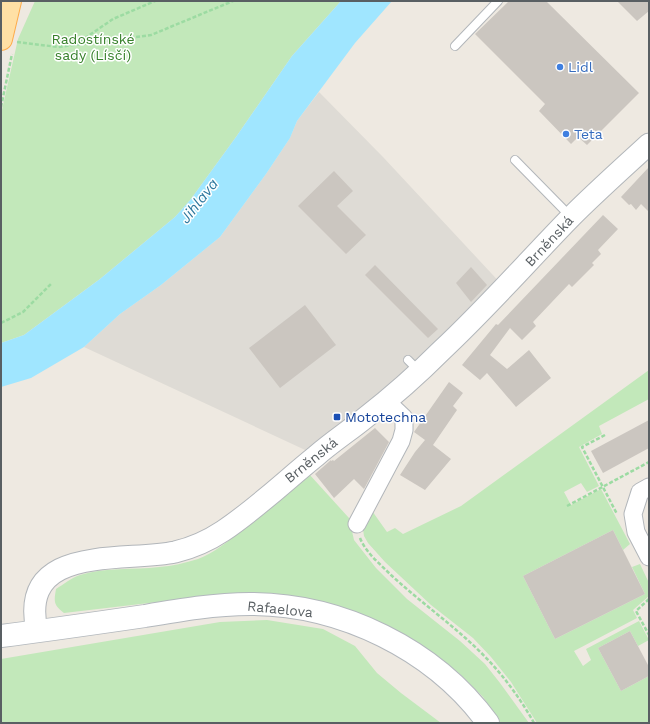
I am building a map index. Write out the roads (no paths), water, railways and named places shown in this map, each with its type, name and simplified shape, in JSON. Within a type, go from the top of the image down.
[{"type":"main road","points":[[10,1],[10,43]]},
{"type":"main road","name":"Rafaelova","points":[[37,632],[220,606],[268,605],[310,610],[366,628],[404,648],[434,668],[450,682],[488,723]]},
{"type":"main road","points":[[1,636],[37,632]]},
{"type":"street","name":"Brněnská","points":[[37,632],[33,617],[34,601],[43,582],[52,574],[77,563],[98,559],[159,555],[190,548],[203,543],[225,530],[247,513],[316,455],[367,416],[385,400],[413,366],[449,344],[505,288],[572,217],[649,144]]},
{"type":"street","points":[[357,524],[401,441],[404,430],[404,418],[385,400]]},
{"type":"street","points":[[649,487],[640,492],[625,514],[649,557]]},
{"type":"lane","points":[[455,46],[498,1]]},
{"type":"lane","points":[[515,160],[572,217]]},
{"type":"water","name":"Jihlava","points":[[341,1],[392,1],[355,43],[297,121],[290,138],[220,237],[161,285],[120,314],[84,347],[31,378],[1,387],[1,343],[24,335],[100,279],[175,217],[191,199],[292,56]]},
{"type":"place","name":"Lidl","points":[[560,67]]},
{"type":"place","name":"Teta","points":[[566,134]]},
{"type":"place","name":"Mototechna","points":[[337,417]]},
{"type":"park label","name":"Radostínské sady (Lísčí)","points":[[93,48]]}]
